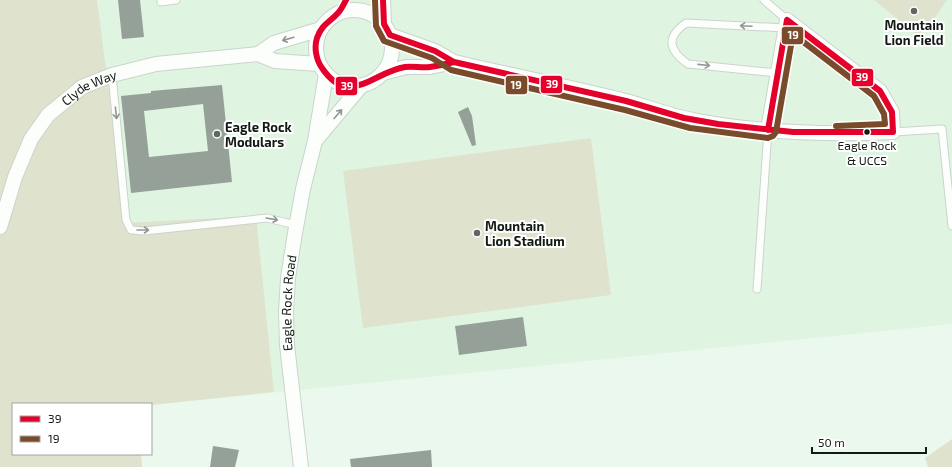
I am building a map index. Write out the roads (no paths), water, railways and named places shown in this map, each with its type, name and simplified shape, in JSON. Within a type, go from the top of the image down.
[{"type":"street","points":[[338,13],[346,0]]},
{"type":"street","points":[[383,0],[387,30],[392,48],[390,61],[383,73]]},
{"type":"street","points":[[258,54],[274,43],[320,29],[328,20],[338,13],[350,10],[362,10],[374,15],[387,30],[435,51],[454,62],[627,102],[692,120],[768,130],[836,134],[893,132],[892,112],[880,91],[786,24],[768,130]]},
{"type":"street","name":"Eagle Rock Road","points":[[301,467],[287,345],[286,312],[288,278],[296,225],[315,141],[322,69],[316,46],[320,29]]},
{"type":"street","points":[[258,54],[275,61],[322,69],[335,82],[348,86],[361,86]]},
{"type":"street","name":"Clyde Way","points":[[0,227],[22,159],[40,126],[65,100],[82,87],[112,75],[156,64],[258,54]]},
{"type":"street","name":"Eagle Rock Road","points":[[315,141],[361,86],[373,81],[383,73],[406,67],[430,67],[454,62]]},
{"type":"lane","points":[[161,0],[161,2],[176,0]]},
{"type":"lane","points":[[764,0],[786,24]]},
{"type":"lane","points":[[777,73],[688,64],[676,55],[672,44],[676,30],[686,23],[786,24]]},
{"type":"lane","points":[[112,75],[126,220],[131,230],[144,231],[267,218],[296,225]]},
{"type":"lane","points":[[893,132],[942,129],[952,226]]},
{"type":"lane","points":[[757,289],[768,130]]},
{"type":"place","name":"Mountain Lion Field","points":[[914,11]]},
{"type":"place","name":"Eagle Rock & UCCS","points":[[867,132]]},
{"type":"place","name":"Eagle Rock Modulars","points":[[217,134]]},
{"type":"place","name":"Mountain Lion Stadium","points":[[477,233]]}]
